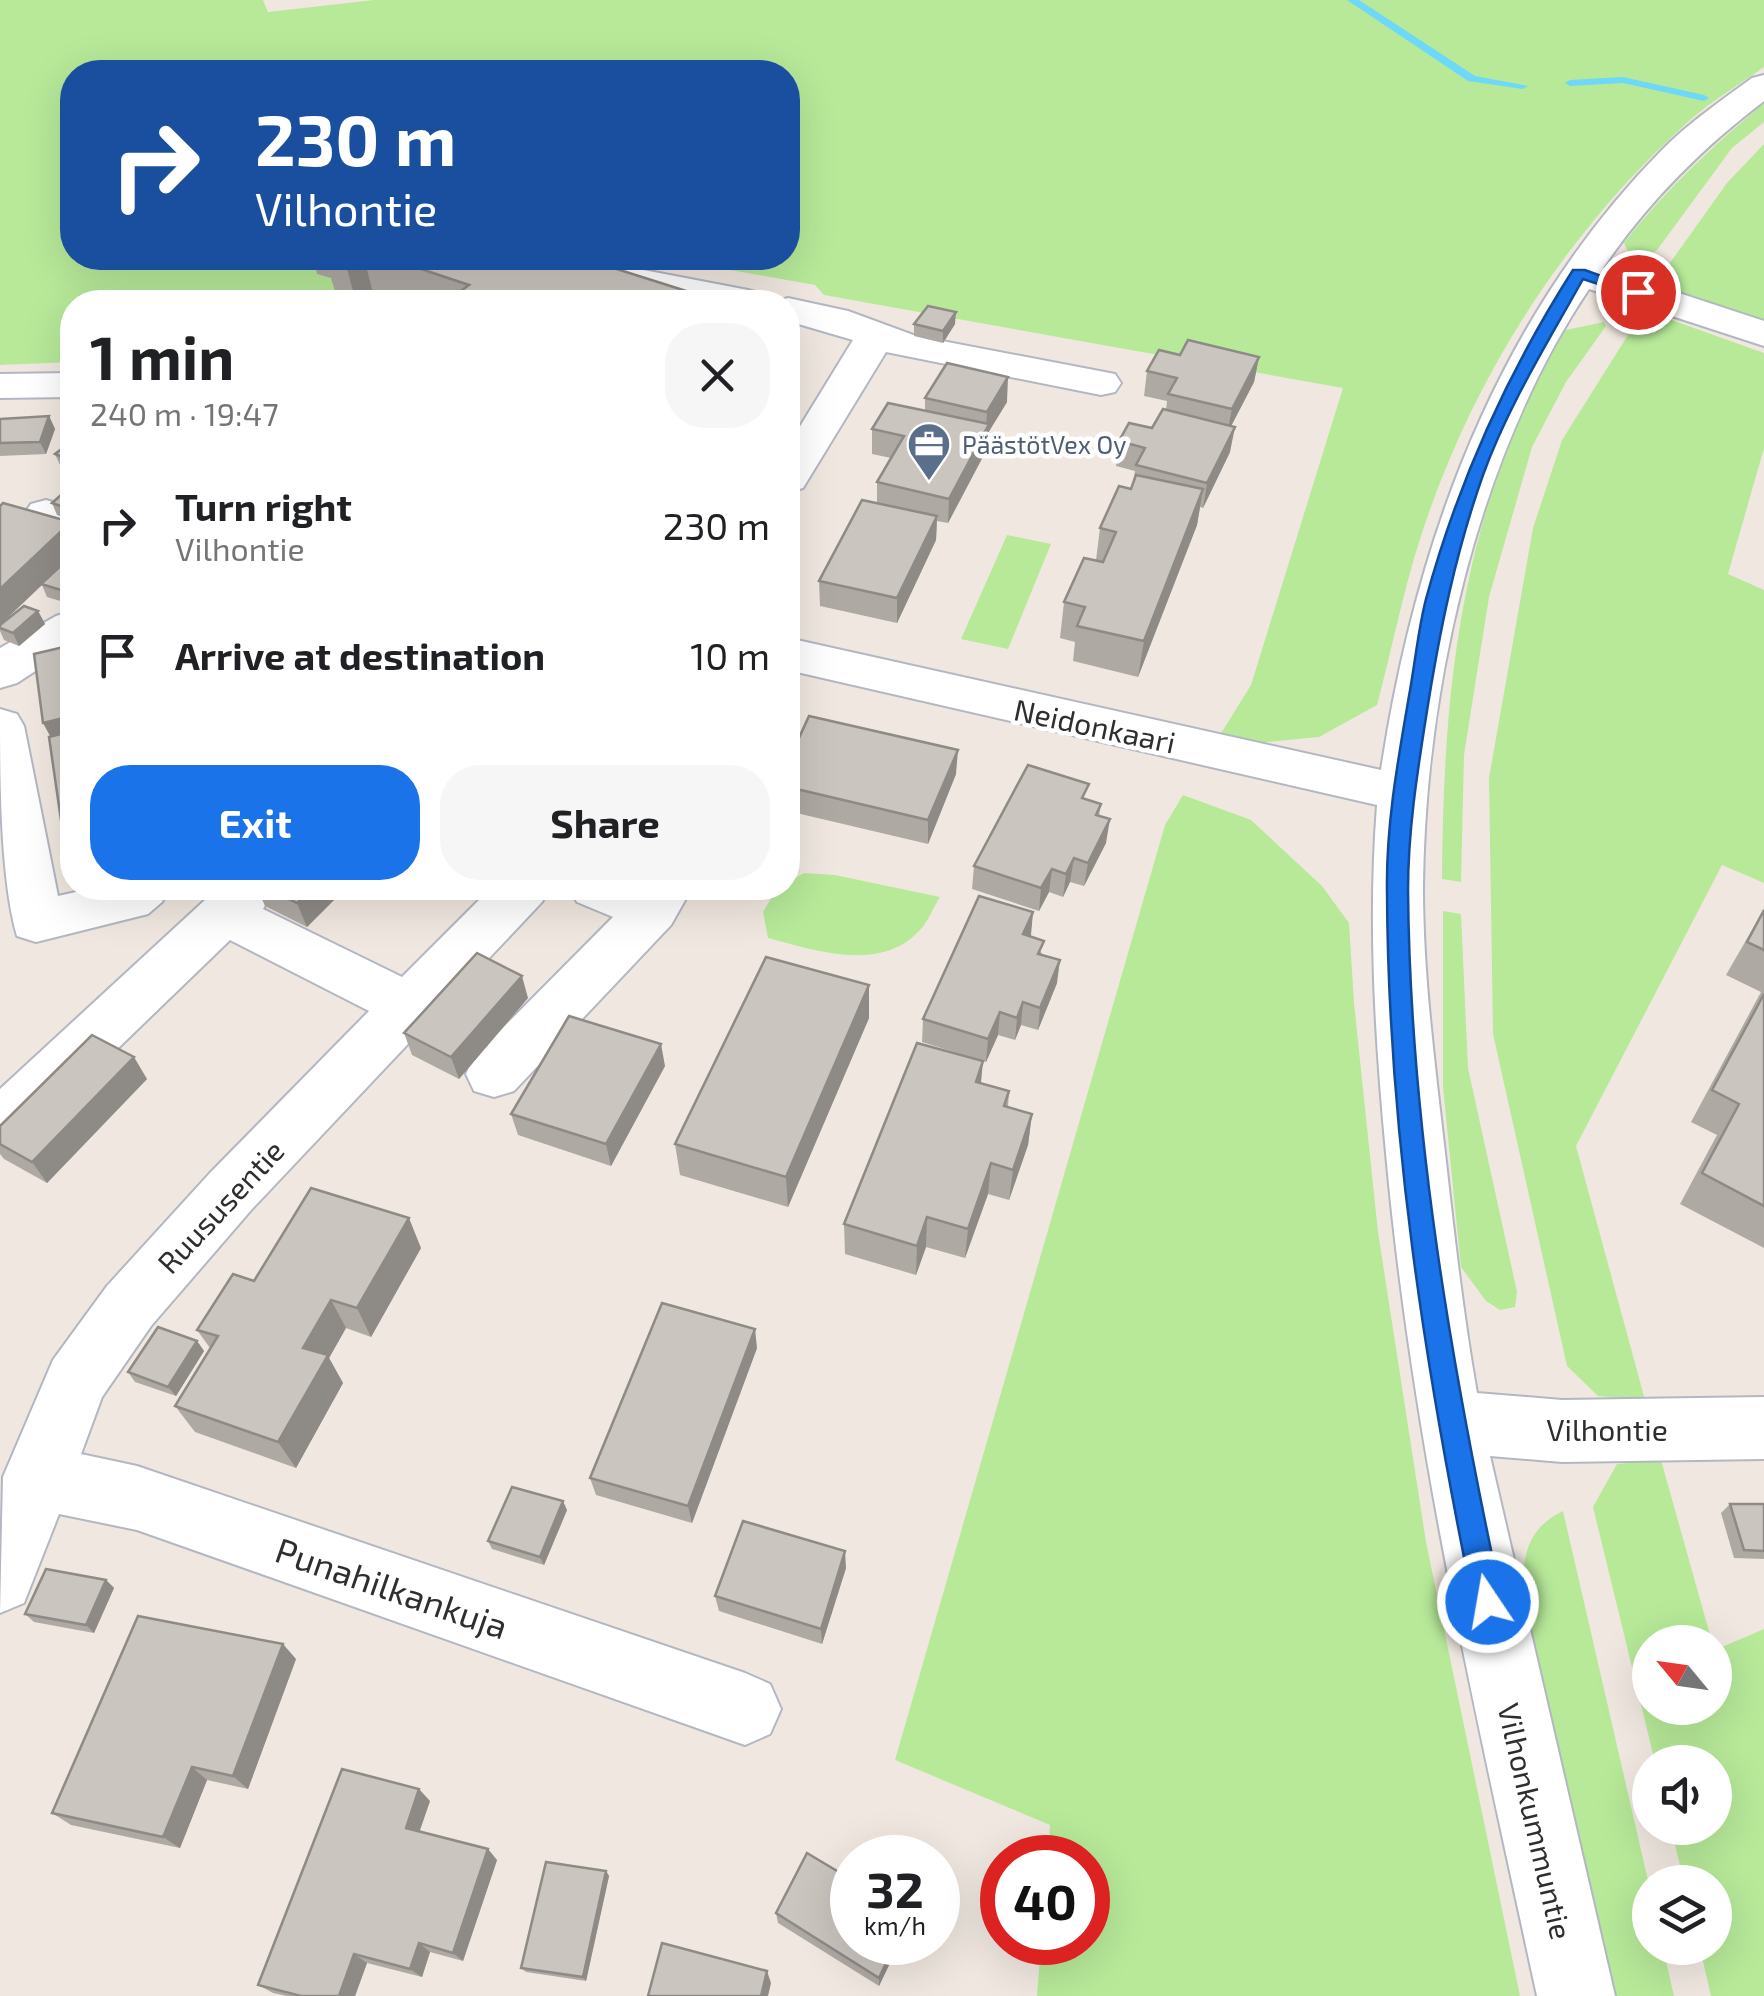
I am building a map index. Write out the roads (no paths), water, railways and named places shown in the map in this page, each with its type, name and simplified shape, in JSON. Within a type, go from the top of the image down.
[{"type":"street","name":"Vilhonkummuntie","points":[[1576,1996],[1450,1422],[1424,1239],[1406,1050],[1397,889],[1403,793],[1434,602],[1475,472],[1525,368],[1579,273],[1626,212],[1678,155],[1764,86]]},
{"type":"street","points":[[587,270],[687,290]]},
{"type":"street","points":[[1579,273],[1764,334]]},
{"type":"street","points":[[800,314],[834,319],[907,346],[1101,383]]},
{"type":"street","points":[[800,460],[876,336]]},
{"type":"street","points":[[0,386],[60,385]]},
{"type":"street","points":[[0,672],[25,652],[60,633]]},
{"type":"street","name":"Neidonkaari","points":[[800,657],[1403,793]]},
{"type":"street","points":[[0,726],[36,921],[128,900]]},
{"type":"street","points":[[0,1125],[238,900],[409,1006]]},
{"type":"street","name":"Ruususentie","points":[[0,1579],[36,1477],[76,1382],[129,1306],[230,1192],[511,900]]},
{"type":"street","points":[[494,1074],[658,900]]},
{"type":"street","name":"Vilhontie","points":[[1450,1422],[1562,1431],[1764,1428]]},
{"type":"street","name":"Punahilkankuja","points":[[36,1477],[136,1498],[745,1709]]},
{"type":"waterway","points":[[1352,0],[1472,79],[1523,86]]},
{"type":"waterway","points":[[1570,83],[1623,80],[1704,98]]},
{"type":"place","name":"PäästötVex Oy","points":[[929,482]]}]
